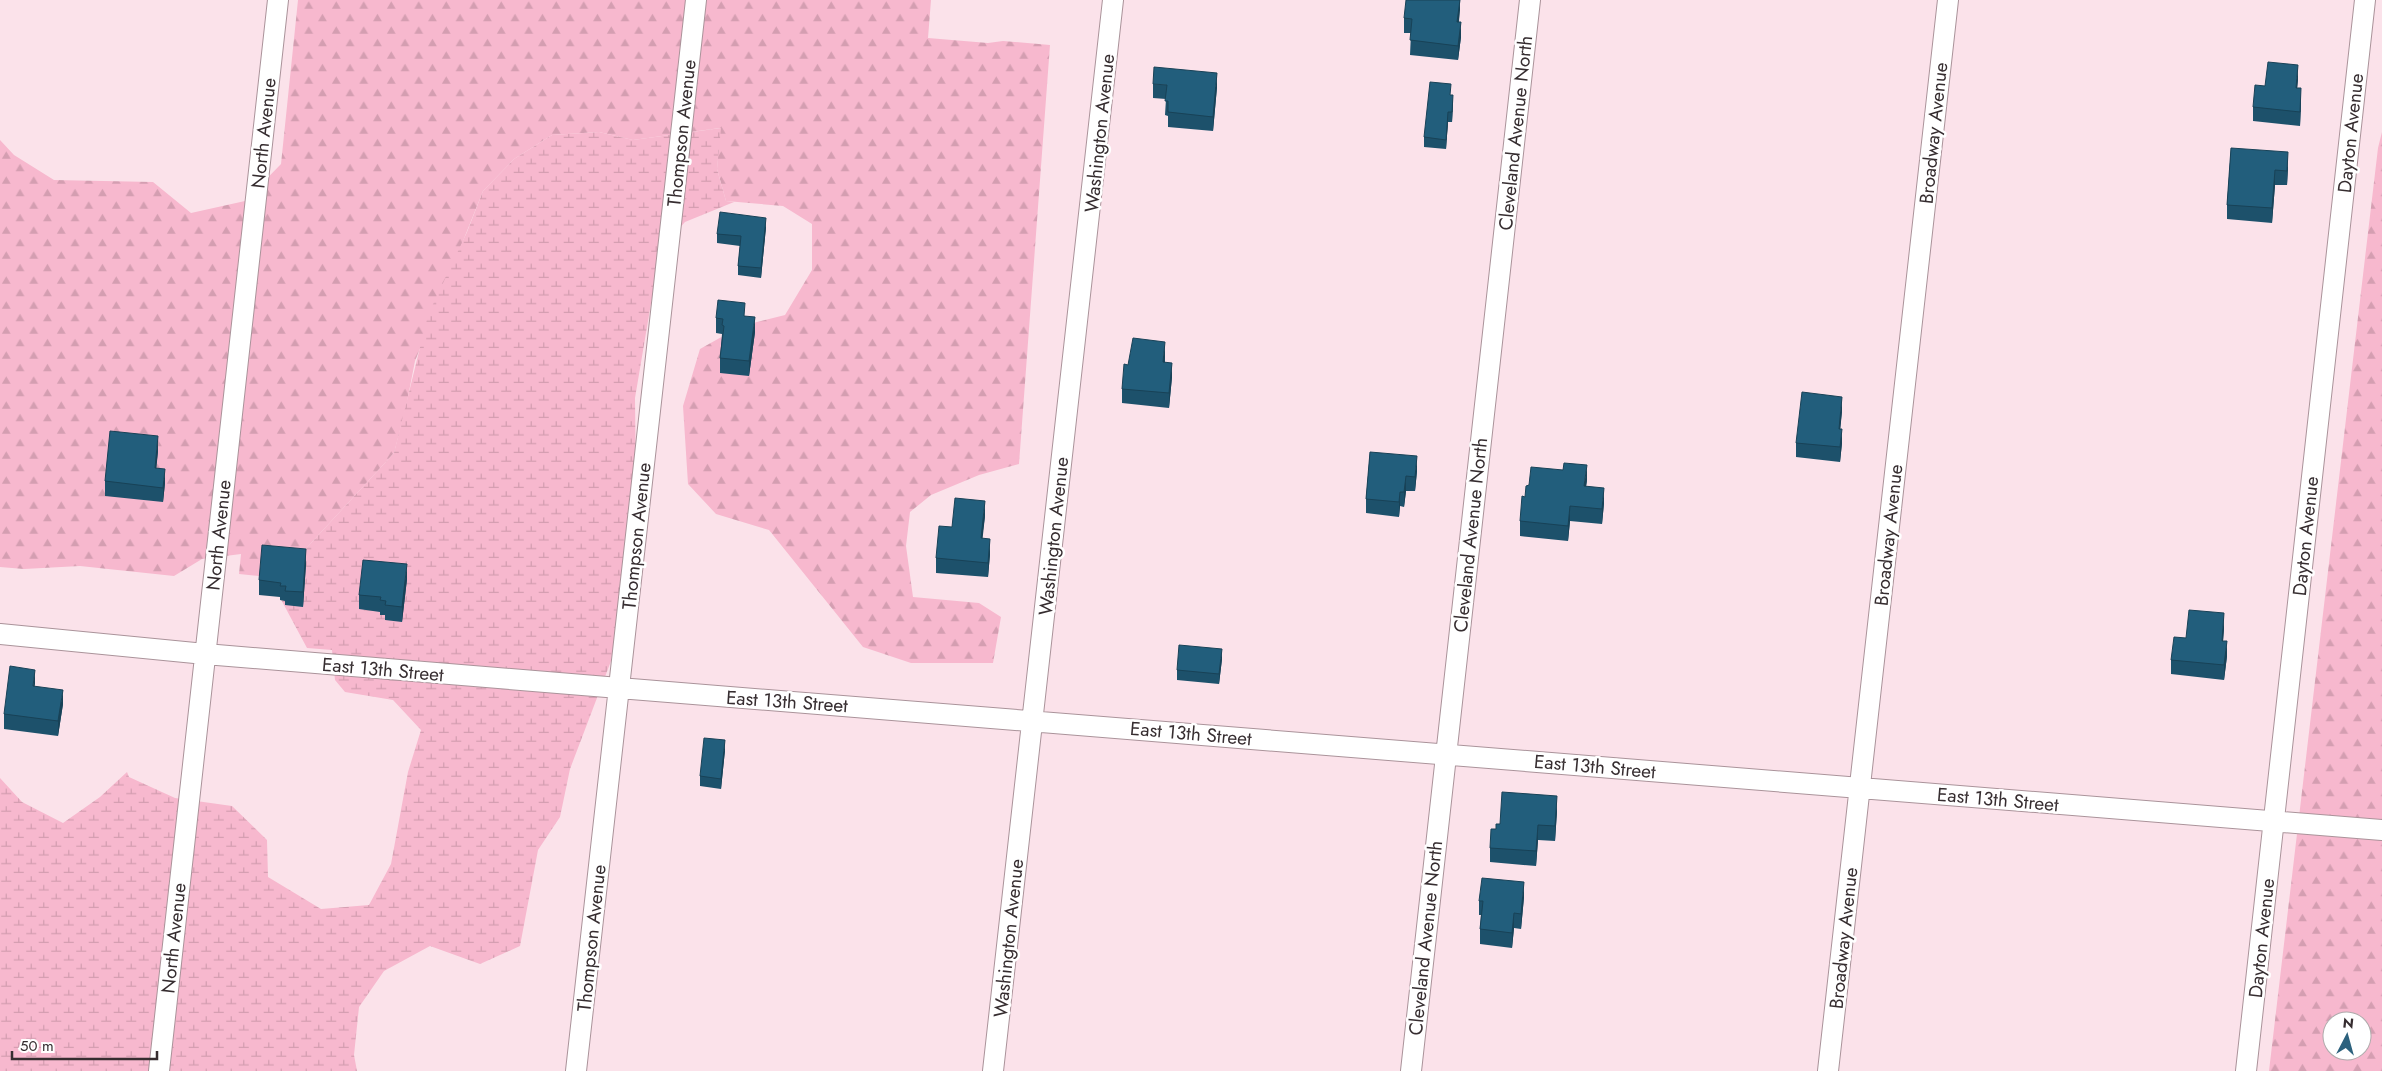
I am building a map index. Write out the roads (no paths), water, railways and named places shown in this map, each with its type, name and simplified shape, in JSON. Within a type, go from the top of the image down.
[{"type":"street","name":"North Avenue","points":[[159,1071],[278,0]]},
{"type":"street","name":"Thompson Avenue","points":[[576,1071],[696,0]]},
{"type":"street","name":"Washington Avenue","points":[[993,1071],[1114,0]]},
{"type":"street","name":"Cleveland Avenue North","points":[[1411,1071],[1530,0]]},
{"type":"street","name":"Broadway Avenue","points":[[1828,1071],[1948,0]]},
{"type":"street","name":"Dayton Avenue","points":[[2246,1071],[2365,0]]},
{"type":"street","name":"East 13th Street","points":[[0,634],[205,654],[2382,830]]}]
